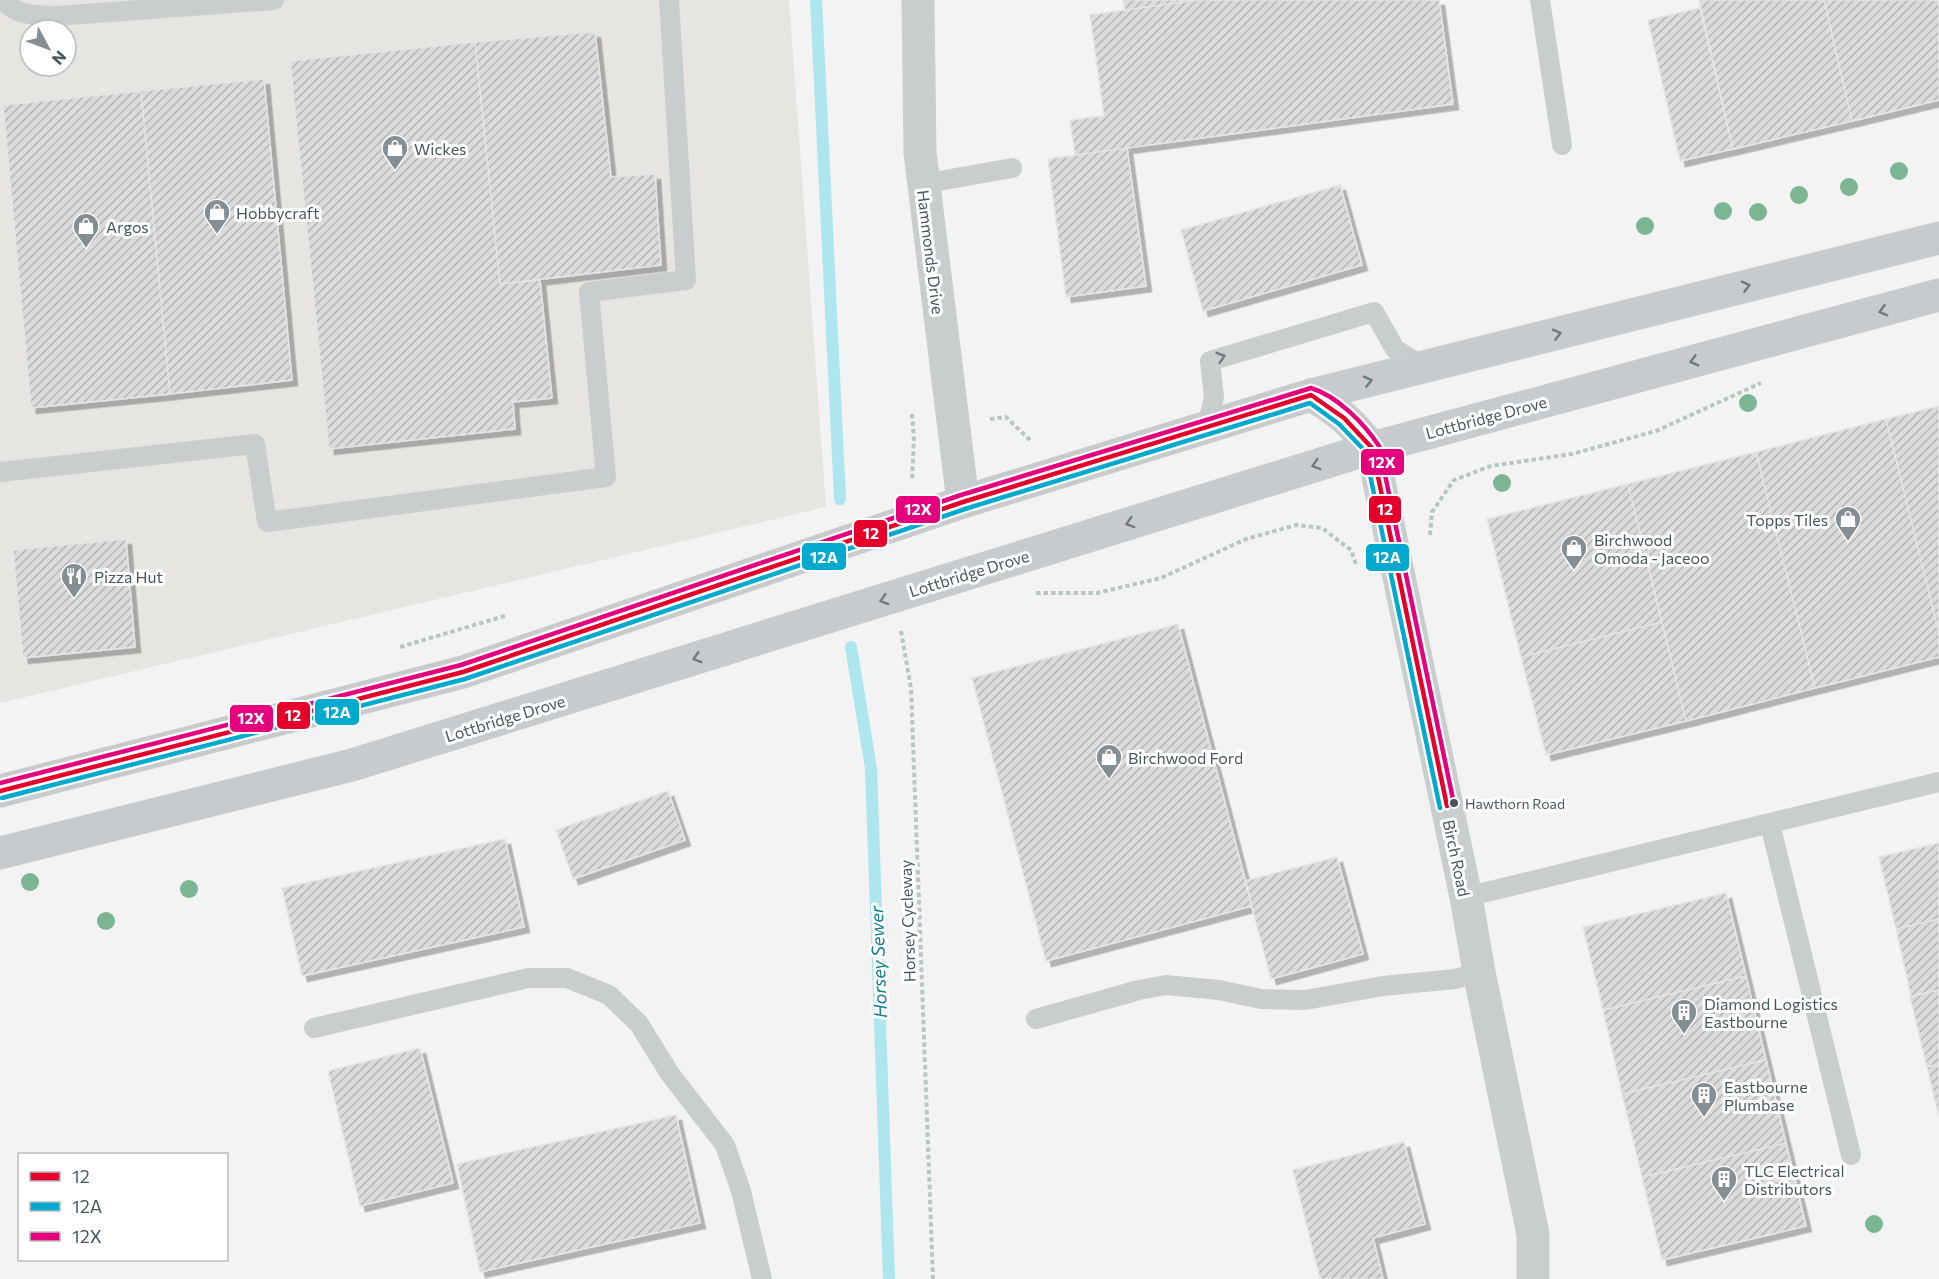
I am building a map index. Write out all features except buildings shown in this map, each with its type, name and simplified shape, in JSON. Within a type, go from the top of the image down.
[{"type":"main road","points":[[0,791],[463,672],[963,502],[1311,395],[1939,238]]},
{"type":"main road","name":"Lottbridge Drove","points":[[0,853],[352,765],[1372,448],[1939,295]]},
{"type":"street","name":"Hammonds Drive","points":[[918,0],[922,184],[963,502]]},
{"type":"street","name":"Birch Road","points":[[1311,395],[1336,409],[1372,448],[1466,897],[1479,972],[1533,1234],[1533,1279]]},
{"type":"lane","points":[[3,0],[8,6],[24,15],[57,16],[274,0]]},
{"type":"lane","points":[[0,472],[255,444],[267,522],[606,477],[590,292],[686,279],[669,0]]},
{"type":"lane","points":[[1540,0],[1562,145]]},
{"type":"lane","points":[[922,184],[1012,168]]},
{"type":"lane","points":[[1207,427],[1215,397],[1210,361],[1374,312],[1395,349],[1424,367]]},
{"type":"lane","points":[[1466,897],[1939,782]]},
{"type":"lane","points":[[1770,824],[1851,1155]]},
{"type":"lane","points":[[1036,1019],[1139,990],[1166,985],[1218,990],[1261,999],[1305,1000],[1383,986],[1455,979],[1479,972]]},
{"type":"lane","points":[[314,1028],[528,978],[567,978],[609,994],[639,1024],[670,1074],[725,1145],[741,1191],[762,1279]]},
{"type":"path","name":"Horsey Cycleway","points":[[898,620],[910,688],[933,1279]]},
{"type":"shaded area","points":[[0,0],[789,0],[826,507],[0,703]]},
{"type":"waterway","points":[[816,0],[840,499]]},
{"type":"waterway","name":"Horsey Sewer","points":[[851,647],[871,768],[889,1279]]},
{"type":"transit line","name":"12X","points":[[0,783],[461,665],[961,495],[1311,388],[1330,397],[1349,411],[1366,428],[1379,446],[1454,804]]},
{"type":"transit line","name":"12","points":[[0,791],[463,672],[963,502],[1311,395],[1344,418],[1372,448],[1447,806]]},
{"type":"transit line","name":"12A","points":[[2,798],[465,679],[965,509],[1310,403],[1339,424],[1365,451],[1440,808]]},
{"type":"place","name":"Wickes","points":[[395,171]]},
{"type":"place","name":"Hobbycraft","points":[[217,235]]},
{"type":"place","name":"Argos","points":[[86,249]]},
{"type":"place","name":"Topps Tiles","points":[[1848,542]]},
{"type":"place","name":"Birchwood Omoda - Jaceoo","points":[[1574,571]]},
{"type":"place","name":"Pizza Hut","points":[[74,599]]},
{"type":"place","name":"Birchwood Ford","points":[[1109,780]]},
{"type":"place","name":"Hawthorn Road","points":[[1454,803]]},
{"type":"place","name":"Diamond Logistics Eastbourne","points":[[1684,1035]]},
{"type":"place","name":"Eastbourne Plumbase","points":[[1704,1118]]},
{"type":"place","name":"TLC Electrical Distributors","points":[[1724,1202]]}]
